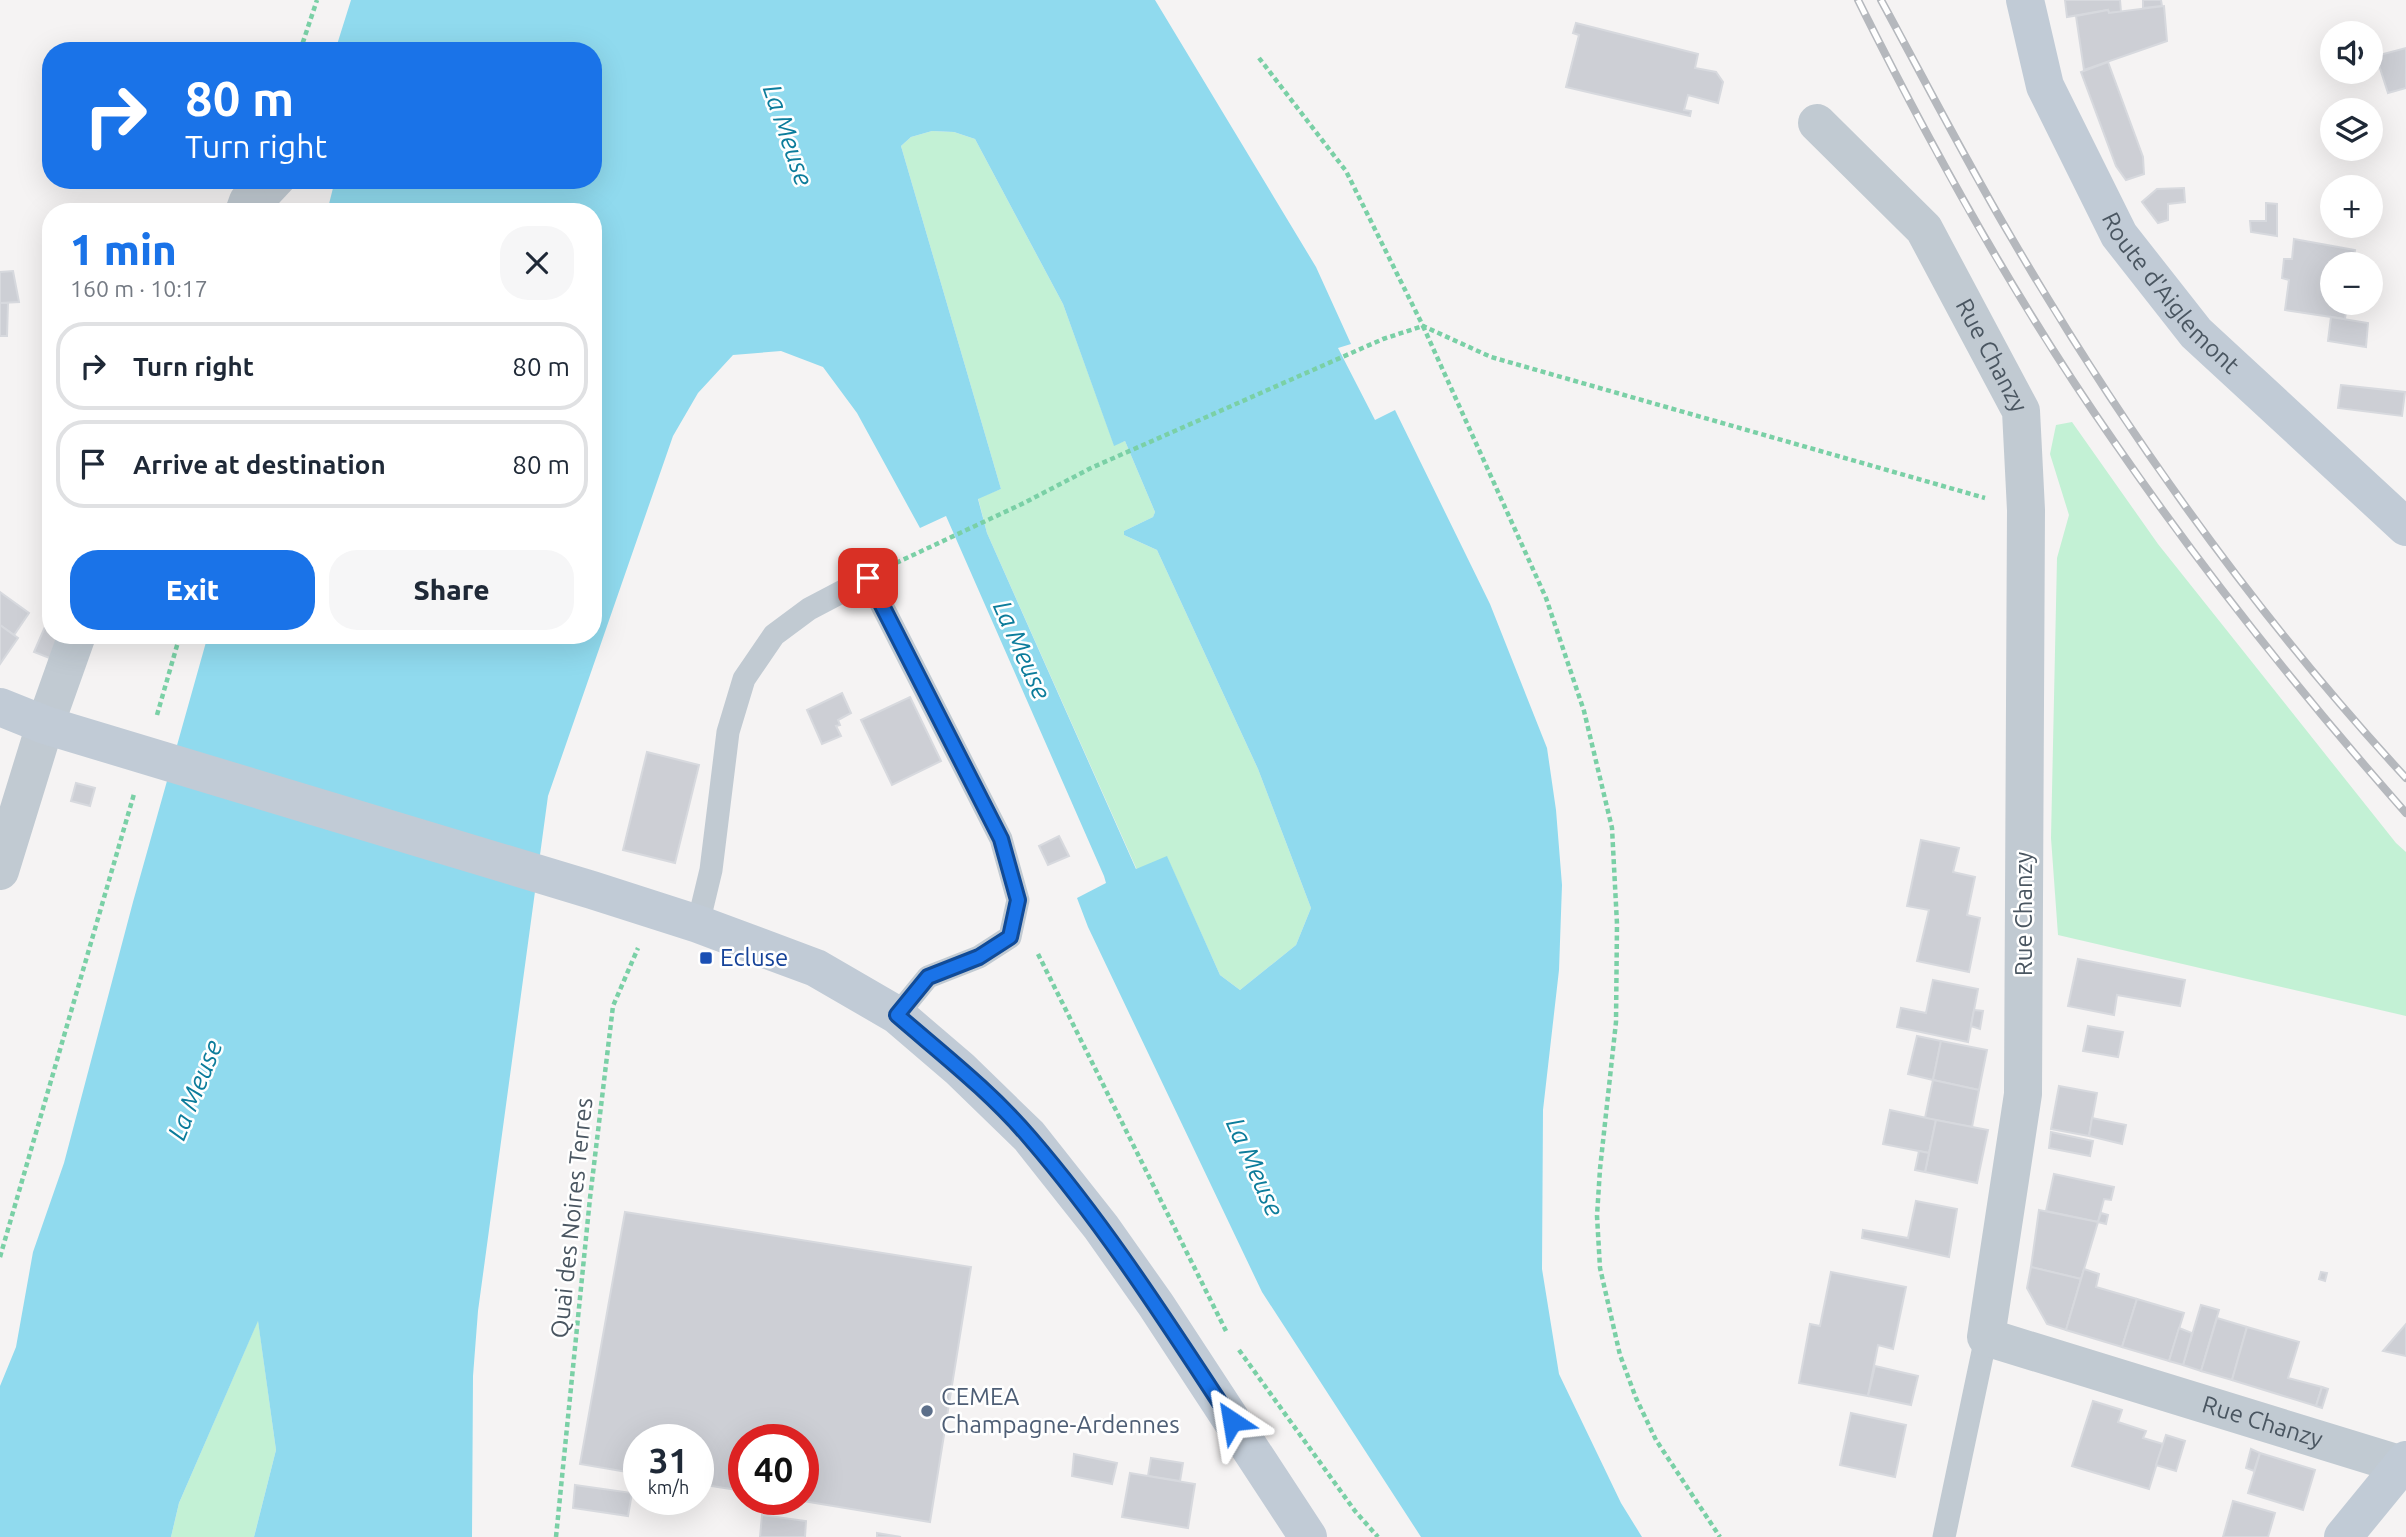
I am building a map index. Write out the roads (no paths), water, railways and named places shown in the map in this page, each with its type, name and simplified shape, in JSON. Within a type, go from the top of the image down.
[{"type":"street","name":"Route d'Aiglemont","points":[[2025,0],[2045,86],[2119,235],[2196,333],[2406,527]]},
{"type":"street","name":"Rue Chanzy","points":[[1817,123],[1924,229],[2021,411],[2026,509],[2023,1094],[1986,1337],[2404,1462]]},
{"type":"street","points":[[0,871],[7,833],[74,644]]},
{"type":"street","points":[[0,707],[45,725],[698,924],[816,968],[897,1015],[960,1069],[1029,1136],[1101,1227],[1156,1305],[1308,1537]]},
{"type":"street","points":[[2343,1537],[2404,1462]]},
{"type":"lane","points":[[255,203],[273,189]]},
{"type":"lane","points":[[698,924],[711,870],[728,732],[744,679],[775,635],[809,609],[868,578],[1001,839],[1018,900],[1010,937],[979,957],[928,977],[897,1015]]},
{"type":"lane","points":[[1944,1537],[1986,1337]]},
{"type":"water","name":"La Meuse","points":[[351,0],[1155,0],[1316,267],[1351,344],[1338,348],[1375,420],[1395,410],[1490,604],[1547,748],[1556,810],[1562,885],[1559,970],[1543,1110],[1542,1269],[1559,1374],[1621,1503],[1642,1537],[1421,1537],[1262,1292],[1088,927],[1077,898],[1106,883],[1104,876],[946,516],[920,528],[857,413],[823,367],[781,351],[733,355],[698,393],[673,436],[602,640],[602,203],[329,203],[333,189],[602,189],[602,42],[338,42]],"holes":[[[932,131],[954,132],[975,139],[1063,304],[1114,446],[1125,441],[1155,512],[1153,517],[1124,531],[1124,535],[1157,550],[1258,769],[1311,908],[1296,945],[1240,990],[1220,975],[1167,856],[1136,869],[987,533],[978,499],[1001,489],[901,146],[911,137]]]},
{"type":"water","name":"La Meuse","points":[[205,644],[601,644],[548,796],[478,1311],[473,1376],[472,1537],[254,1537],[276,1450],[258,1321],[179,1503],[171,1537],[0,1537],[0,1386],[16,1347],[33,1252],[64,1163]]},
{"type":"railway","points":[[1858,0],[1916,114],[1978,226],[2079,390],[2219,586],[2329,724],[2406,813]]},
{"type":"railway","points":[[1881,0],[2011,237],[2054,309],[2145,449],[2244,585],[2296,651],[2406,778]]},
{"type":"place","name":"Ecluse","points":[[706,958]]},
{"type":"place","name":"CEMEA Champagne-Ardennes","points":[[927,1411]]}]
